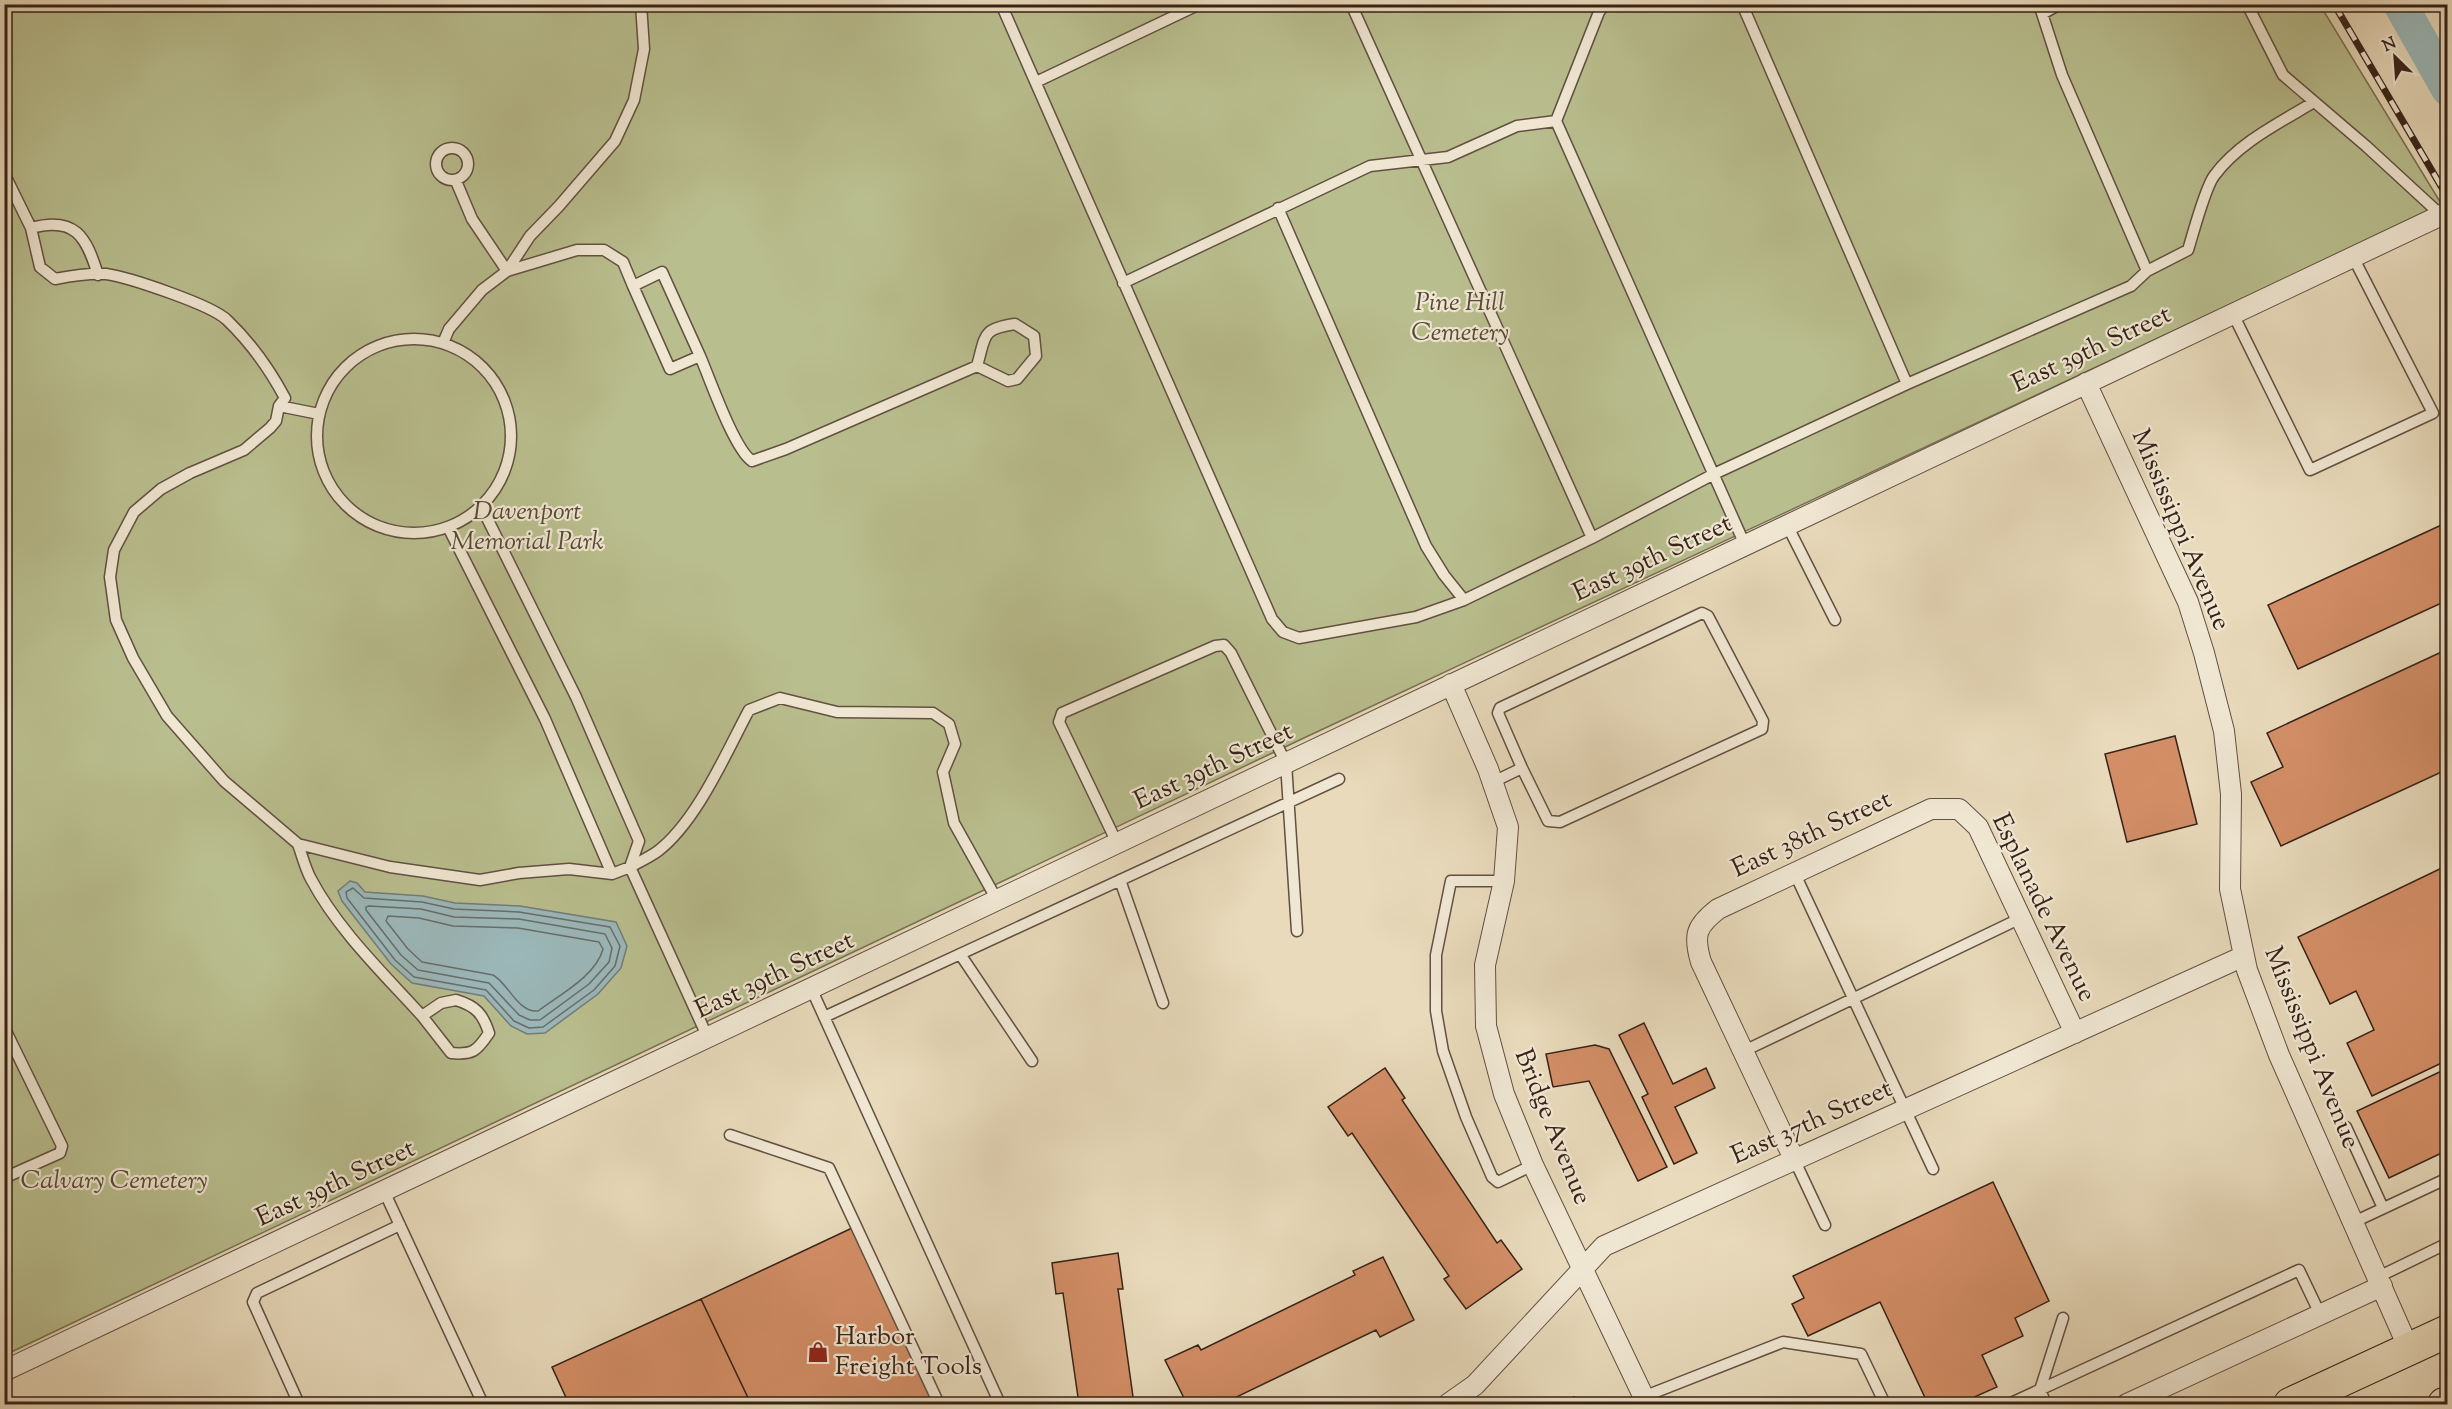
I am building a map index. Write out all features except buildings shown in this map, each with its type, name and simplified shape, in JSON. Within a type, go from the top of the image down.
[{"type":"main road","points":[[2290,1404],[2448,1331]]},
{"type":"street","name":"East 39th Street","points":[[4,1371],[2444,214]]},
{"type":"street","name":"Mississippi Avenue","points":[[2086,383],[2188,602],[2204,653],[2224,731],[2231,794],[2230,889],[2247,970],[2279,1054],[2409,1349]]},
{"type":"street","name":"Bridge Avenue","points":[[1451,684],[1493,782],[1508,827],[1504,881],[1485,965],[1486,1026],[1504,1094],[1533,1165],[1645,1401]]},
{"type":"street","name":"East 38th Street","points":[[1744,1051],[1701,962],[1697,948],[1697,932],[1706,919],[1718,909],[1931,809],[1959,809]]},
{"type":"street","name":"Esplanade Avenue","points":[[1959,809],[1978,827],[2075,1033]]},
{"type":"street","name":"East 37th Street","points":[[1448,1404],[1475,1385],[1604,1246],[2244,956]]},
{"type":"street","points":[[1744,1051],[1795,1161]]},
{"type":"street","points":[[2127,1404],[2320,1314],[2380,1281]]},
{"type":"lane","points":[[443,343],[449,330],[482,290],[507,271],[530,236],[560,206],[615,141],[633,100],[644,49],[641,4]]},
{"type":"lane","points":[[1001,4],[1272,619],[1283,632],[1299,638],[1416,617],[1464,600],[1714,474],[1907,384],[2131,286],[2146,271],[2188,250],[2212,177],[2236,153],[2265,131],[2313,102]]},
{"type":"lane","points":[[1036,82],[1200,4]]},
{"type":"lane","points":[[1351,4],[1592,537]]},
{"type":"lane","points":[[1605,4],[1599,12],[1556,121],[1745,545]]},
{"type":"lane","points":[[1742,4],[1907,384]]},
{"type":"lane","points":[[2060,4],[2041,9],[2062,75],[2146,271]]},
{"type":"lane","points":[[2247,4],[2283,75],[2444,214]]},
{"type":"lane","points":[[1123,283],[1370,166],[1448,157],[1517,126],[1556,121]]},
{"type":"lane","points":[[4,173],[31,228],[40,267],[55,279],[74,275],[106,274],[179,296],[225,318],[272,373],[285,398],[279,406],[276,421],[244,450],[171,484],[134,512],[114,550],[111,577],[116,620],[132,658],[167,716],[224,781],[298,844],[390,867],[480,880],[519,873],[569,869],[612,874],[658,851],[676,832],[705,791],[749,710],[780,698],[837,712],[933,714],[949,724],[955,744],[943,772],[954,823],[998,900]]},
{"type":"lane","points":[[456,181],[472,219],[507,271]]},
{"type":"lane","points":[[1278,208],[1426,546],[1444,575],[1464,600]]},
{"type":"lane","points":[[31,228],[49,223],[70,227],[89,246],[98,274]]},
{"type":"lane","points":[[507,271],[577,250],[604,250],[623,262],[670,369],[700,356]]},
{"type":"lane","points":[[2233,314],[2310,470],[2433,413],[2353,257]]},
{"type":"lane","points":[[633,286],[662,272],[737,441],[746,457],[752,461],[786,449],[976,366],[987,333],[993,327],[1015,324],[1034,336],[1036,356],[1017,379],[1008,381],[976,366]]},
{"type":"lane","points":[[418,339],[443,343],[473,359],[490,375],[508,411],[511,443],[500,482],[481,506],[448,527],[404,533],[375,526],[347,507],[326,481],[317,449],[319,414],[330,386],[352,361],[384,343],[418,339]]},
{"type":"lane","points":[[279,406],[319,414]]},
{"type":"lane","points":[[481,506],[576,698],[639,841],[630,867],[708,1038]]},
{"type":"lane","points":[[1787,525],[1835,620]]},
{"type":"lane","points":[[448,527],[545,719],[612,874]]},
{"type":"lane","points":[[1702,613],[1708,616],[1763,721],[1762,729],[1560,822],[1548,821],[1522,768],[1498,713],[1500,708],[1702,613]]},
{"type":"lane","points":[[1117,843],[1059,722],[1062,713],[1215,646],[1224,645],[1231,653],[1286,763],[1297,931]]},
{"type":"lane","points":[[1493,782],[1522,768]]},
{"type":"lane","points":[[824,1017],[1339,779]]},
{"type":"lane","points":[[298,844],[311,878],[336,916],[376,967],[422,1016],[451,1053],[467,1054],[480,1047],[489,1033],[484,1016],[472,1005],[456,1000],[441,1003],[422,1016]]},
{"type":"lane","points":[[1795,874],[1933,1169]]},
{"type":"lane","points":[[1120,880],[1163,1004]]},
{"type":"lane","points":[[1504,881],[1451,881],[1436,955],[1436,1011],[1443,1051],[1466,1117],[1492,1177],[1498,1182],[1533,1165]]},
{"type":"lane","points":[[1744,1051],[2020,918]]},
{"type":"lane","points":[[960,954],[1032,1060]]},
{"type":"lane","points":[[811,988],[1000,1404]]},
{"type":"lane","points":[[4,1178],[60,1153],[62,1146],[6,1035]]},
{"type":"lane","points":[[2346,1127],[2383,1208]]},
{"type":"lane","points":[[730,1135],[829,1168],[939,1404]]},
{"type":"lane","points":[[1795,1161],[1825,1225]]},
{"type":"lane","points":[[2354,1222],[2448,1178]]},
{"type":"lane","points":[[384,1191],[483,1404]]},
{"type":"lane","points":[[299,1404],[253,1302],[257,1293],[400,1225]]},
{"type":"lane","points":[[2380,1281],[2448,1243]]},
{"type":"lane","points":[[2009,1404],[2299,1270],[2320,1314]]},
{"type":"lane","points":[[2046,1404],[2040,1390],[2063,1318]]},
{"type":"lane","points":[[1645,1401],[1783,1342],[1861,1354],[1885,1404]]},
{"type":"green space","name":"Davenport Memorial Park","points":[[5,5],[2320,5],[2442,205],[1306,737],[5,1355]]},
{"type":"water","points":[[350,881],[357,883],[365,892],[423,896],[455,903],[520,906],[616,922],[627,946],[621,968],[598,994],[545,1033],[527,1034],[511,1026],[484,996],[412,983],[391,964],[342,901],[338,891]]},
{"type":"waterway","points":[[2400,4],[2448,89]]},
{"type":"railway","points":[[2334,4],[2448,198]]},
{"type":"place","name":"Harbor Freight Tools","points":[[818,1352]]},
{"type":"park label","name":"Pine Hill Cemetery","points":[[1460,318]]},
{"type":"park label","name":"Calvary Cemetery","points":[[114,1181]]}]
